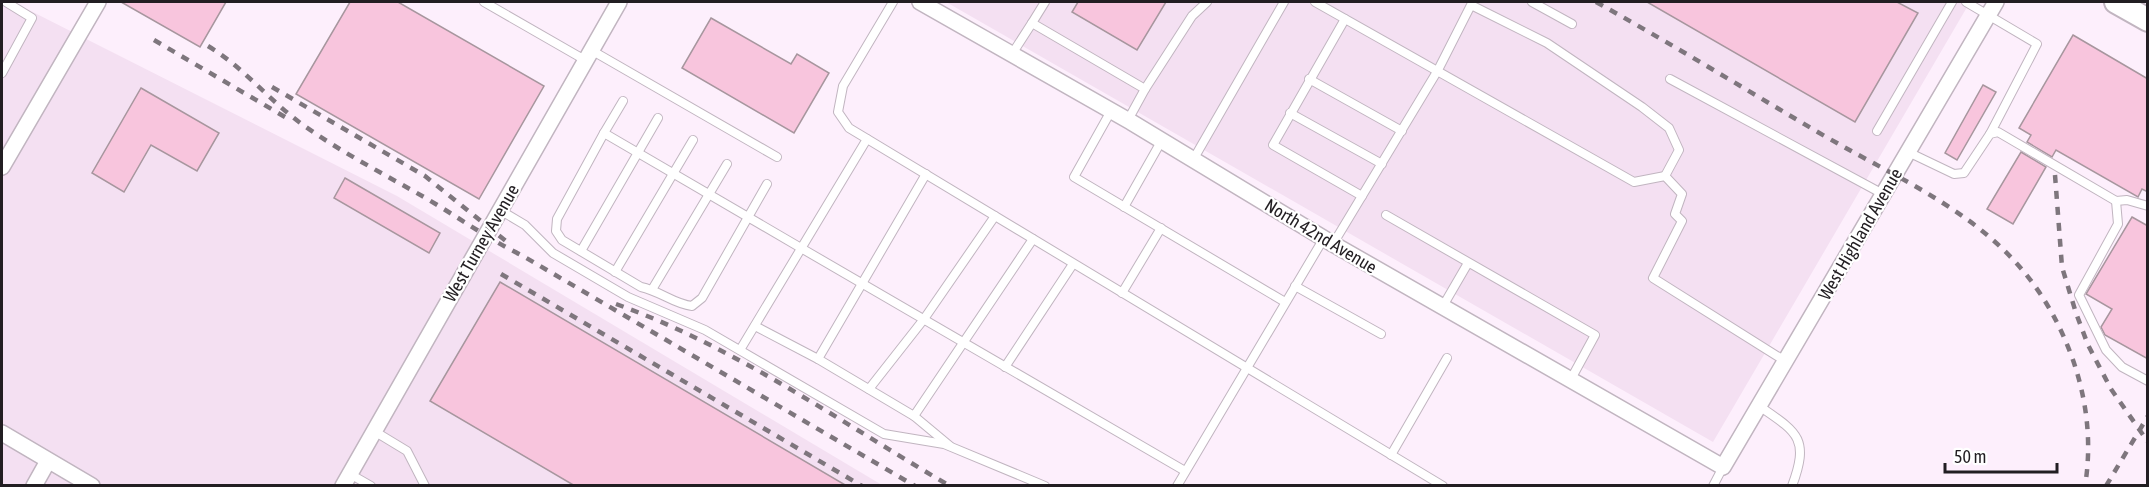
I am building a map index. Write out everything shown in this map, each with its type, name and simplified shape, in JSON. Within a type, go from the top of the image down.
[{"type":"main road","points":[[2116,2],[2148,20]]},
{"type":"street","points":[[2,167],[98,2]]},
{"type":"street","name":"West Turney Avenue","points":[[346,480],[619,2]]},
{"type":"street","name":"North 42nd Avenue","points":[[920,2],[1128,120],[1328,241],[1723,467]]},
{"type":"street","name":"West Highland Avenue","points":[[1723,467],[1996,2]]},
{"type":"street","points":[[2,433],[92,486]]},
{"type":"street","points":[[34,486],[48,461]]},
{"type":"lane","points":[[2,73],[32,18],[6,2]]},
{"type":"lane","points":[[484,2],[777,157]]},
{"type":"lane","points":[[893,2],[843,86],[838,112],[843,121],[867,139],[1443,486]]},
{"type":"lane","points":[[1012,54],[1045,2]]},
{"type":"lane","points":[[1128,120],[1192,16],[1207,2]]},
{"type":"lane","points":[[1193,160],[1284,2]]},
{"type":"lane","points":[[1315,2],[1635,182],[1665,176]]},
{"type":"lane","points":[[1532,2],[1572,24]]},
{"type":"lane","points":[[1877,131],[1952,2]]},
{"type":"lane","points":[[1908,152],[1954,174],[1964,173],[1989,134],[2037,44],[1966,2]]},
{"type":"lane","points":[[1178,486],[1295,286],[1362,196],[1382,164],[1438,70],[1472,4],[1547,44],[1642,107],[1669,128],[1679,150],[1665,176]]},
{"type":"lane","points":[[1345,19],[1273,145],[1362,196]]},
{"type":"lane","points":[[1032,23],[1145,89]]},
{"type":"lane","points":[[1309,79],[1402,131]]},
{"type":"lane","points":[[1670,79],[1883,194]]},
{"type":"lane","points":[[623,101],[556,224],[562,240],[641,287],[652,288],[684,304],[696,304],[702,298],[767,184]]},
{"type":"lane","points":[[1111,111],[1074,177],[1285,302]]},
{"type":"lane","points":[[1290,113],[1382,164]]},
{"type":"lane","points":[[581,251],[658,118]]},
{"type":"lane","points":[[1989,134],[1998,132],[2116,201],[2127,200],[2148,207]]},
{"type":"lane","points":[[604,134],[1185,471]]},
{"type":"lane","points":[[740,350],[867,139]]},
{"type":"lane","points":[[615,272],[693,140]]},
{"type":"lane","points":[[1124,207],[1162,141]]},
{"type":"lane","points":[[652,288],[727,164]]},
{"type":"lane","points":[[818,359],[926,174]]},
{"type":"lane","points":[[1665,176],[1682,194],[1675,214],[1682,222],[1653,278],[1785,361]]},
{"type":"lane","points":[[2116,201],[2118,224],[2079,295],[2106,350],[2122,367],[2148,381]]},
{"type":"lane","points":[[500,210],[525,225],[553,253],[628,297],[705,330],[884,434],[900,439],[935,442],[1045,486]]},
{"type":"lane","points":[[1386,215],[1595,336],[1571,380]]},
{"type":"lane","points":[[869,389],[924,319],[995,216]]},
{"type":"lane","points":[[1122,293],[1161,228]]},
{"type":"lane","points":[[914,416],[1033,239]]},
{"type":"lane","points":[[1443,306],[1468,263]]},
{"type":"lane","points":[[1005,367],[1073,264]]},
{"type":"lane","points":[[1295,286],[1381,334]]},
{"type":"lane","points":[[755,326],[818,359],[914,416],[953,448]]},
{"type":"lane","points":[[1391,455],[1447,358]]},
{"type":"lane","points":[[1759,406],[1789,427],[1798,438],[1801,461],[1792,486]]},
{"type":"lane","points":[[374,431],[407,451],[425,486]]},
{"type":"lane","points":[[1713,486],[1723,467]]},
{"type":"lane","points":[[346,480],[371,486]]},
{"type":"shaded area","points":[[2,2],[13,2],[397,196],[882,485],[2,485]]},
{"type":"shaded area","points":[[946,2],[1970,2],[1713,442]]},
{"type":"building","points":[[121,2],[226,2],[200,47]]},
{"type":"building","points":[[350,2],[398,2],[544,86],[479,199],[296,94]]},
{"type":"building","points":[[1078,2],[1166,2],[1137,50],[1072,12]]},
{"type":"building","points":[[1647,2],[1897,2],[1918,13],[1855,122]]},
{"type":"building","points":[[711,18],[791,64],[797,54],[829,73],[794,133],[682,68]]},
{"type":"building","points":[[2073,35],[2148,79],[2148,192],[2142,189],[2138,197],[2056,150],[2052,157],[2027,142],[2031,135],[2019,128]]},
{"type":"building","points":[[1983,85],[1996,92],[1957,160],[1945,153]]},
{"type":"building","points":[[141,88],[219,133],[197,171],[151,145],[124,192],[92,173]]},
{"type":"building","points":[[2021,152],[2046,167],[2013,224],[1987,209]]},
{"type":"building","points":[[345,178],[440,233],[429,253],[334,198]]},
{"type":"building","points":[[2132,217],[2148,226],[2148,359],[2105,335],[2101,327],[2112,309],[2086,294]]},
{"type":"building","points":[[500,282],[847,486],[575,486],[430,401]]},
{"type":"railway","points":[[1596,2],[1934,197],[1969,220],[2000,247],[2029,278],[2053,315],[2073,360],[2082,391],[2087,422],[2088,454],[2085,486]]},
{"type":"railway","points":[[154,40],[285,117]]},
{"type":"railway","points":[[208,46],[232,63],[299,122],[363,163],[915,486]]},
{"type":"railway","points":[[272,87],[425,176],[507,242]]},
{"type":"railway","points":[[2055,175],[2062,267],[2076,313],[2088,345],[2111,389],[2148,442]]},
{"type":"railway","points":[[501,274],[862,486]]},
{"type":"railway","points":[[616,304],[660,322],[745,364],[950,486]]},
{"type":"railway","points":[[2106,486],[2148,416]]}]
